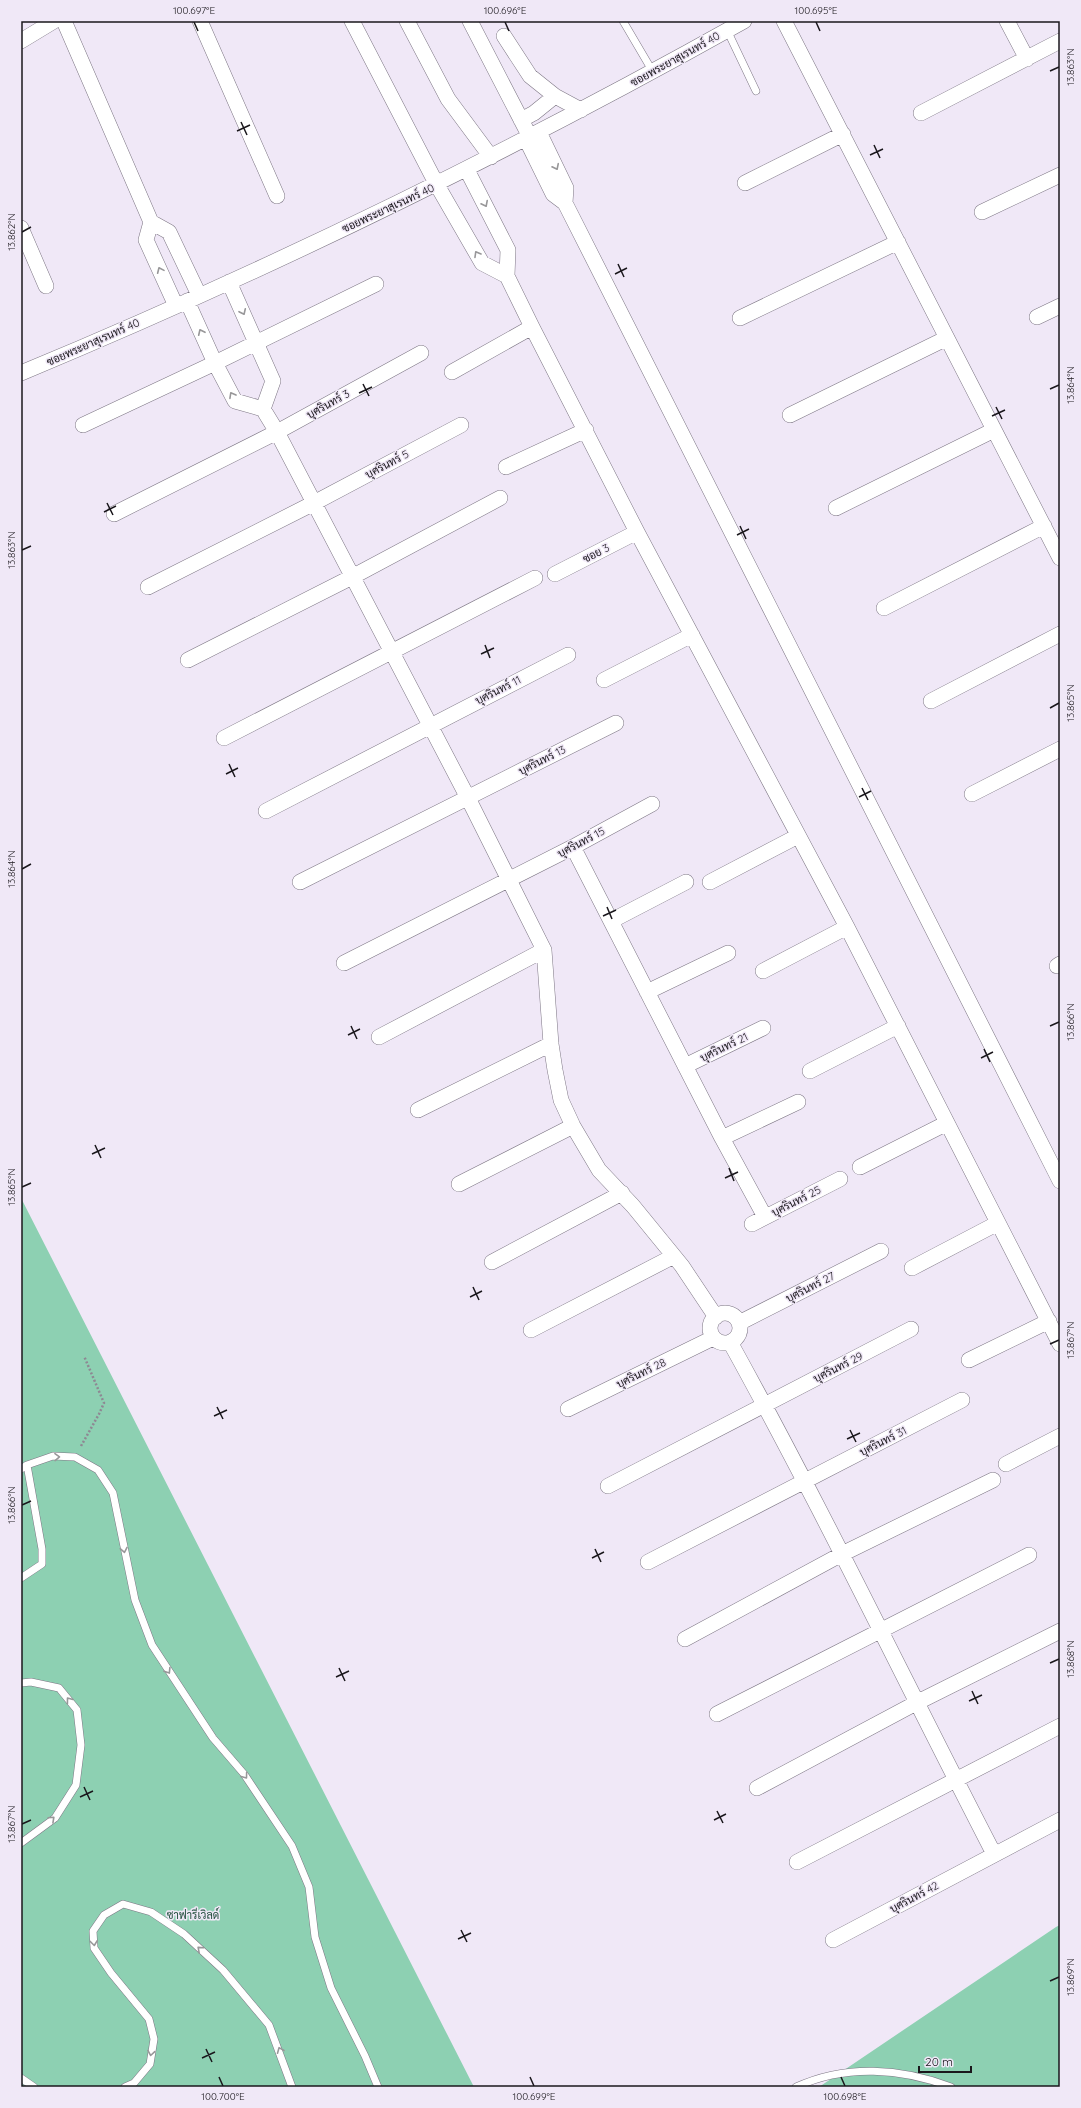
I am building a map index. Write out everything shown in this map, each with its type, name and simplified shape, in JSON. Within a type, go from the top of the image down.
[{"type":"street","points":[[21,41],[54,21]]},
{"type":"street","points":[[64,21],[151,222],[169,232],[187,301]]},
{"type":"street","points":[[200,21],[277,196]]},
{"type":"street","points":[[352,21],[437,185],[482,263],[507,276]]},
{"type":"street","points":[[406,21],[448,99],[491,157]]},
{"type":"street","points":[[470,21],[521,120],[532,136],[553,194],[565,204],[1060,1181]]},
{"type":"street","name":"ซอยพระยาสุเรนทร์ 40","points":[[21,373],[187,301],[437,185],[653,72],[744,21]]},
{"type":"street","points":[[784,21],[1060,558]]},
{"type":"street","points":[[1007,21],[1027,59]]},
{"type":"street","points":[[504,36],[530,76],[555,96],[581,110]]},
{"type":"street","points":[[921,113],[1060,41]]},
{"type":"street","points":[[521,120],[534,113],[555,96]]},
{"type":"street","points":[[745,183],[842,134]]},
{"type":"street","points":[[467,170],[508,250],[507,276],[532,327],[637,532],[847,927],[1060,1344]]},
{"type":"street","points":[[982,212],[1060,175]]},
{"type":"street","points":[[151,222],[146,240],[187,301],[215,363],[235,401],[263,409],[276,432],[468,798],[544,950],[551,1044],[561,1100],[573,1126],[599,1170],[622,1193],[674,1256],[716,1317]]},
{"type":"street","points":[[21,228],[46,286]]},
{"type":"street","points":[[740,318],[898,242]]},
{"type":"street","points":[[229,282],[273,381],[263,409]]},
{"type":"street","points":[[83,425],[257,343],[376,284]]},
{"type":"street","points":[[1037,317],[1060,306]]},
{"type":"street","points":[[452,372],[532,327]]},
{"type":"street","points":[[790,415],[947,338]]},
{"type":"street","name":"บุศรินทร์ 3","points":[[114,514],[276,432],[421,353]]},
{"type":"street","name":"บุศรินทร์ 5","points":[[148,587],[314,503],[461,425]]},
{"type":"street","points":[[506,467],[586,430]]},
{"type":"street","points":[[836,508],[994,430]]},
{"type":"street","points":[[188,660],[352,577],[500,498]]},
{"type":"street","points":[[884,608],[1044,526]]},
{"type":"street","name":"ซอย 3","points":[[555,574],[637,532]]},
{"type":"street","points":[[224,738],[536,578]]},
{"type":"street","points":[[604,680],[692,634]]},
{"type":"street","points":[[931,701],[1060,634]]},
{"type":"street","name":"บุศรินทร์ 11","points":[[266,811],[568,654]]},
{"type":"street","name":"บุศรินทร์ 13","points":[[300,882],[616,723]]},
{"type":"street","points":[[972,794],[1060,749]]},
{"type":"street","name":"บุศรินทร์ 15","points":[[344,963],[573,847],[652,804]]},
{"type":"street","points":[[710,882],[798,836]]},
{"type":"street","points":[[573,847],[722,1138],[798,1102]]},
{"type":"street","points":[[611,921],[686,882]]},
{"type":"street","points":[[763,971],[847,927]]},
{"type":"street","points":[[379,1037],[544,950]]},
{"type":"street","points":[[647,992],[728,953]]},
{"type":"street","points":[[810,1071],[898,1026]]},
{"type":"street","name":"บุศรินทร์ 21","points":[[685,1066],[763,1028]]},
{"type":"street","points":[[418,1110],[551,1044]]},
{"type":"street","points":[[860,1167],[947,1123]]},
{"type":"street","points":[[459,1184],[573,1126]]},
{"type":"street","name":"บุศรินทร์ 25","points":[[722,1138],[758,1220],[840,1178]]},
{"type":"street","points":[[492,1262],[622,1193]]},
{"type":"street","points":[[912,1268],[998,1223]]},
{"type":"street","name":"บุศรินทร์ 27","points":[[739,1322],[881,1251]]},
{"type":"street","points":[[531,1330],[674,1256]]},
{"type":"street","points":[[720,1314],[731,1314],[739,1322],[739,1334],[730,1342],[718,1341],[713,1338],[710,1326],[716,1317],[720,1314]]},
{"type":"street","points":[[969,1360],[1049,1321]]},
{"type":"street","name":"บุศรินทร์ 29","points":[[608,1486],[911,1329]]},
{"type":"street","name":"บุศรินทร์ 28","points":[[568,1409],[713,1338]]},
{"type":"street","points":[[730,1342],[765,1404],[918,1702],[955,1780],[994,1854]]},
{"type":"street","name":"บุศรินทร์ 31","points":[[648,1562],[962,1400]]},
{"type":"street","points":[[1006,1464],[1060,1436]]},
{"type":"street","points":[[685,1640],[842,1554],[993,1480]]},
{"type":"street","points":[[717,1714],[1029,1555]]},
{"type":"street","points":[[757,1788],[918,1702],[1060,1631]]},
{"type":"street","points":[[797,1862],[1060,1726]]},
{"type":"street","name":"บุศรินทร์ 42","points":[[833,1940],[1060,1820]]},
{"type":"lane","points":[[623,21],[653,72]]},
{"type":"lane","points":[[727,30],[756,91]]},
{"type":"lane","points":[[21,1578],[42,1564],[42,1549],[24,1467],[53,1456],[75,1457],[98,1470],[113,1493],[134,1600],[152,1645],[213,1738],[244,1774],[292,1846],[309,1887],[315,1937],[331,1988],[365,2056],[378,2087]]},
{"type":"lane","points":[[21,1683],[31,1682],[59,1688],[77,1710],[81,1745],[76,1786],[55,1818],[21,1843]]},
{"type":"lane","points":[[125,2087],[134,2083],[150,2064],[154,2039],[150,2019],[111,1973],[94,1948],[93,1931],[104,1915],[123,1904],[151,1912],[184,1934],[223,1970],[269,2025],[292,2087]]},
{"type":"lane","points":[[796,2087],[845,2073],[883,2070],[926,2077],[951,2087]]},
{"type":"lane","points":[[21,2078],[34,2087]]},
{"type":"path","points":[[75,1457],[100,1414],[104,1403],[84,1356]]},
{"type":"green space","name":"ซาฟารีเวิลด์","points":[[21,1198],[474,2087],[21,2087]]},
{"type":"green space","points":[[1060,1925],[1060,2087],[819,2087],[1056,1927]]}]
